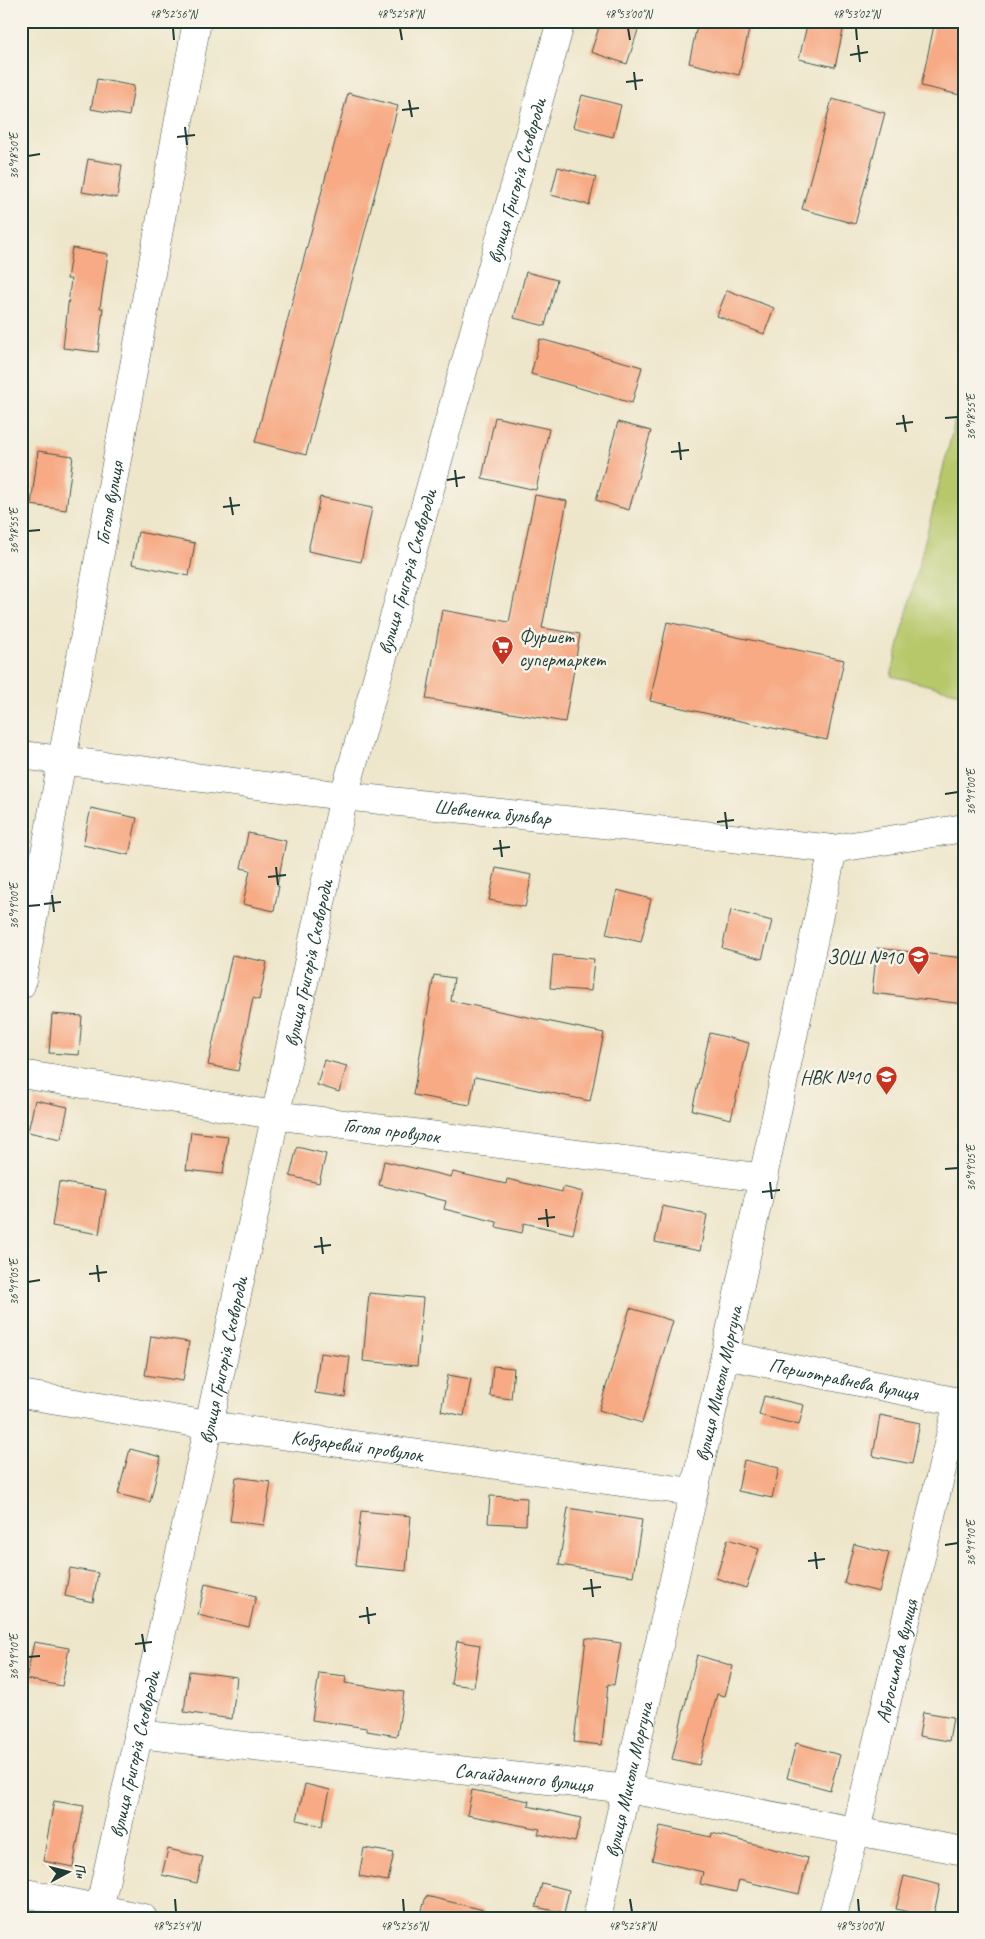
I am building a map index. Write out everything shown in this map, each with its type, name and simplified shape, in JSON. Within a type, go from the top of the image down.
[{"type":"street","name":"Гоголя вулиця","points":[[21,985],[64,761],[197,21]]},
{"type":"street","name":"вулиця Григорія Сковороди","points":[[98,1913],[209,1425],[274,1115],[344,796],[562,21]]},
{"type":"street","name":"Шевченка бульвар","points":[[21,754],[344,796],[834,850],[964,828]]},
{"type":"street","name":"вулиця Миколи Моргуна","points":[[597,1918],[725,1355],[834,850]]},
{"type":"street","name":"Гоголя провулок","points":[[21,1074],[274,1115],[764,1178]]},
{"type":"street","name":"Першотравнева вулиця","points":[[725,1355],[961,1403]]},
{"type":"street","name":"Кобзаревий провулок","points":[[21,1394],[209,1425],[693,1492]]},
{"type":"street","name":"Абросимова вулиця","points":[[832,1918],[856,1830],[961,1403]]},
{"type":"street","name":"Сагайдачного вулиця","points":[[138,1734],[628,1788],[964,1851]]},
{"type":"street","points":[[21,1892],[98,1913],[143,1918]]},
{"type":"green space","points":[[964,385],[964,694],[891,676]]},
{"type":"building","points":[[601,21],[621,21],[639,27],[627,64],[591,52]]},
{"type":"building","points":[[698,21],[751,21],[739,75],[689,63]]},
{"type":"building","points":[[808,21],[845,21],[835,67],[799,59]]},
{"type":"building","points":[[935,21],[964,21],[964,77],[960,95],[921,86]]},
{"type":"building","points":[[97,79],[134,86],[129,116],[91,109]]},
{"type":"building","points":[[348,93],[398,106],[306,455],[255,442]]},
{"type":"building","points":[[582,95],[621,105],[613,137],[573,127]]},
{"type":"building","points":[[832,99],[885,113],[855,224],[802,209]]},
{"type":"building","points":[[88,159],[122,165],[117,198],[82,192]]},
{"type":"building","points":[[558,167],[596,177],[589,205],[551,195]]},
{"type":"building","points":[[72,248],[108,254],[100,308],[103,308],[98,352],[63,348],[71,279],[67,279]]},
{"type":"building","points":[[526,272],[557,280],[545,326],[514,318]]},
{"type":"building","points":[[727,290],[774,308],[764,334],[717,316]]},
{"type":"building","points":[[540,339],[642,367],[632,403],[531,374]]},
{"type":"building","points":[[495,417],[549,429],[536,490],[482,478]]},
{"type":"building","points":[[618,422],[651,431],[629,510],[596,500]]},
{"type":"building","points":[[38,451],[73,456],[66,510],[31,505]]},
{"type":"building","name":"Фуршет супермаркет","points":[[535,495],[567,501],[542,628],[580,634],[565,722],[426,699],[442,610],[509,622]]},
{"type":"building","points":[[320,497],[372,508],[361,562],[308,551]]},
{"type":"building","points":[[138,532],[195,543],[189,576],[132,564]]},
{"type":"building","points":[[667,622],[844,660],[827,740],[650,701]]},
{"type":"building","points":[[91,808],[137,818],[129,855],[83,845]]},
{"type":"building","points":[[248,833],[286,841],[274,911],[243,904],[250,870],[241,868]]},
{"type":"building","points":[[496,868],[532,875],[525,907],[489,900]]},
{"type":"building","points":[[617,890],[651,899],[641,942],[606,934]]},
{"type":"building","points":[[731,910],[772,921],[762,959],[722,948]]},
{"type":"building","name":"ЗОШ №10","points":[[877,948],[964,958],[964,1004],[872,993]]},
{"type":"building","points":[[232,955],[267,962],[259,1000],[253,998],[238,1071],[208,1065]]},
{"type":"building","points":[[553,955],[594,959],[591,991],[550,988]]},
{"type":"building","points":[[434,975],[454,978],[451,1001],[604,1033],[590,1101],[475,1077],[470,1105],[413,1095]]},
{"type":"building","points":[[52,1014],[82,1016],[79,1055],[49,1053]]},
{"type":"building","points":[[710,1033],[749,1043],[731,1119],[692,1110]]},
{"type":"building","points":[[324,1060],[347,1066],[339,1092],[317,1085]]},
{"type":"building","points":[[35,1100],[68,1107],[61,1139],[28,1132]]},
{"type":"building","points":[[191,1132],[228,1136],[223,1174],[186,1170]]},
{"type":"building","points":[[297,1147],[326,1154],[319,1183],[290,1176]]},
{"type":"building","points":[[384,1161],[451,1177],[453,1172],[506,1184],[507,1179],[562,1192],[563,1187],[583,1192],[573,1234],[524,1223],[522,1233],[496,1227],[497,1222],[444,1209],[446,1201],[379,1185]]},
{"type":"building","points":[[59,1182],[106,1190],[99,1234],[52,1226]]},
{"type":"building","points":[[662,1206],[707,1215],[700,1251],[655,1242]]},
{"type":"building","points":[[369,1293],[423,1298],[417,1366],[363,1361]]},
{"type":"building","points":[[630,1308],[673,1321],[642,1423],[599,1410]]},
{"type":"building","points":[[151,1336],[189,1342],[183,1381],[145,1375]]},
{"type":"building","points":[[320,1353],[350,1357],[345,1397],[315,1393]]},
{"type":"building","points":[[493,1366],[514,1368],[511,1399],[490,1396]]},
{"type":"building","points":[[448,1375],[471,1379],[464,1416],[441,1411]]},
{"type":"building","points":[[764,1396],[804,1405],[799,1425],[759,1415]]},
{"type":"building","points":[[880,1415],[920,1423],[912,1464],[873,1456]]},
{"type":"building","points":[[130,1449],[161,1457],[150,1502],[118,1494]]},
{"type":"building","points":[[744,1460],[779,1468],[772,1498],[738,1491]]},
{"type":"building","points":[[236,1477],[271,1482],[264,1525],[230,1521]]},
{"type":"building","points":[[490,1496],[527,1498],[526,1525],[488,1523]]},
{"type":"building","points":[[568,1508],[642,1520],[633,1576],[559,1565]]},
{"type":"building","points":[[361,1511],[411,1516],[406,1571],[355,1566]]},
{"type":"building","points":[[728,1539],[759,1549],[746,1588],[716,1578]]},
{"type":"building","points":[[854,1544],[889,1553],[879,1592],[844,1583]]},
{"type":"building","points":[[70,1568],[98,1573],[93,1602],[65,1596]]},
{"type":"building","points":[[205,1584],[256,1596],[249,1627],[198,1615]]},
{"type":"building","points":[[586,1638],[621,1643],[614,1685],[608,1684],[602,1745],[574,1742]]},
{"type":"building","points":[[457,1641],[480,1645],[474,1687],[451,1684]]},
{"type":"building","points":[[34,1642],[69,1648],[62,1686],[26,1679]]},
{"type":"building","points":[[697,1655],[733,1666],[725,1696],[717,1694],[699,1765],[672,1759]]},
{"type":"building","points":[[189,1671],[237,1677],[232,1719],[184,1712]]},
{"type":"building","points":[[319,1673],[346,1676],[345,1683],[404,1692],[397,1736],[367,1731],[367,1728],[312,1720]]},
{"type":"building","points":[[923,1712],[953,1717],[949,1741],[919,1736]]},
{"type":"building","points":[[796,1743],[840,1755],[830,1790],[787,1778]]},
{"type":"building","points":[[305,1784],[330,1790],[322,1826],[297,1820]]},
{"type":"building","points":[[472,1790],[529,1801],[528,1806],[581,1818],[575,1842],[538,1834],[540,1829],[467,1815]]},
{"type":"building","points":[[54,1801],[84,1806],[73,1867],[43,1861]]},
{"type":"building","points":[[660,1826],[711,1837],[712,1833],[808,1858],[799,1894],[739,1880],[736,1892],[700,1884],[703,1872],[652,1860]]},
{"type":"building","points":[[364,1848],[394,1853],[388,1881],[359,1876]]},
{"type":"building","points":[[168,1849],[203,1857],[197,1883],[162,1875]]},
{"type":"building","points":[[904,1876],[940,1885],[933,1918],[896,1909]]},
{"type":"building","points":[[542,1883],[569,1890],[564,1913],[536,1907]]},
{"type":"building","points":[[426,1896],[484,1910],[483,1918],[420,1918]]},
{"type":"place","name":"Фуршет супермаркет","points":[[503,666]]},
{"type":"place","name":"ЗОШ №10","points":[[919,976]]},
{"type":"place","name":"НВК №10","points":[[886,1096]]}]
